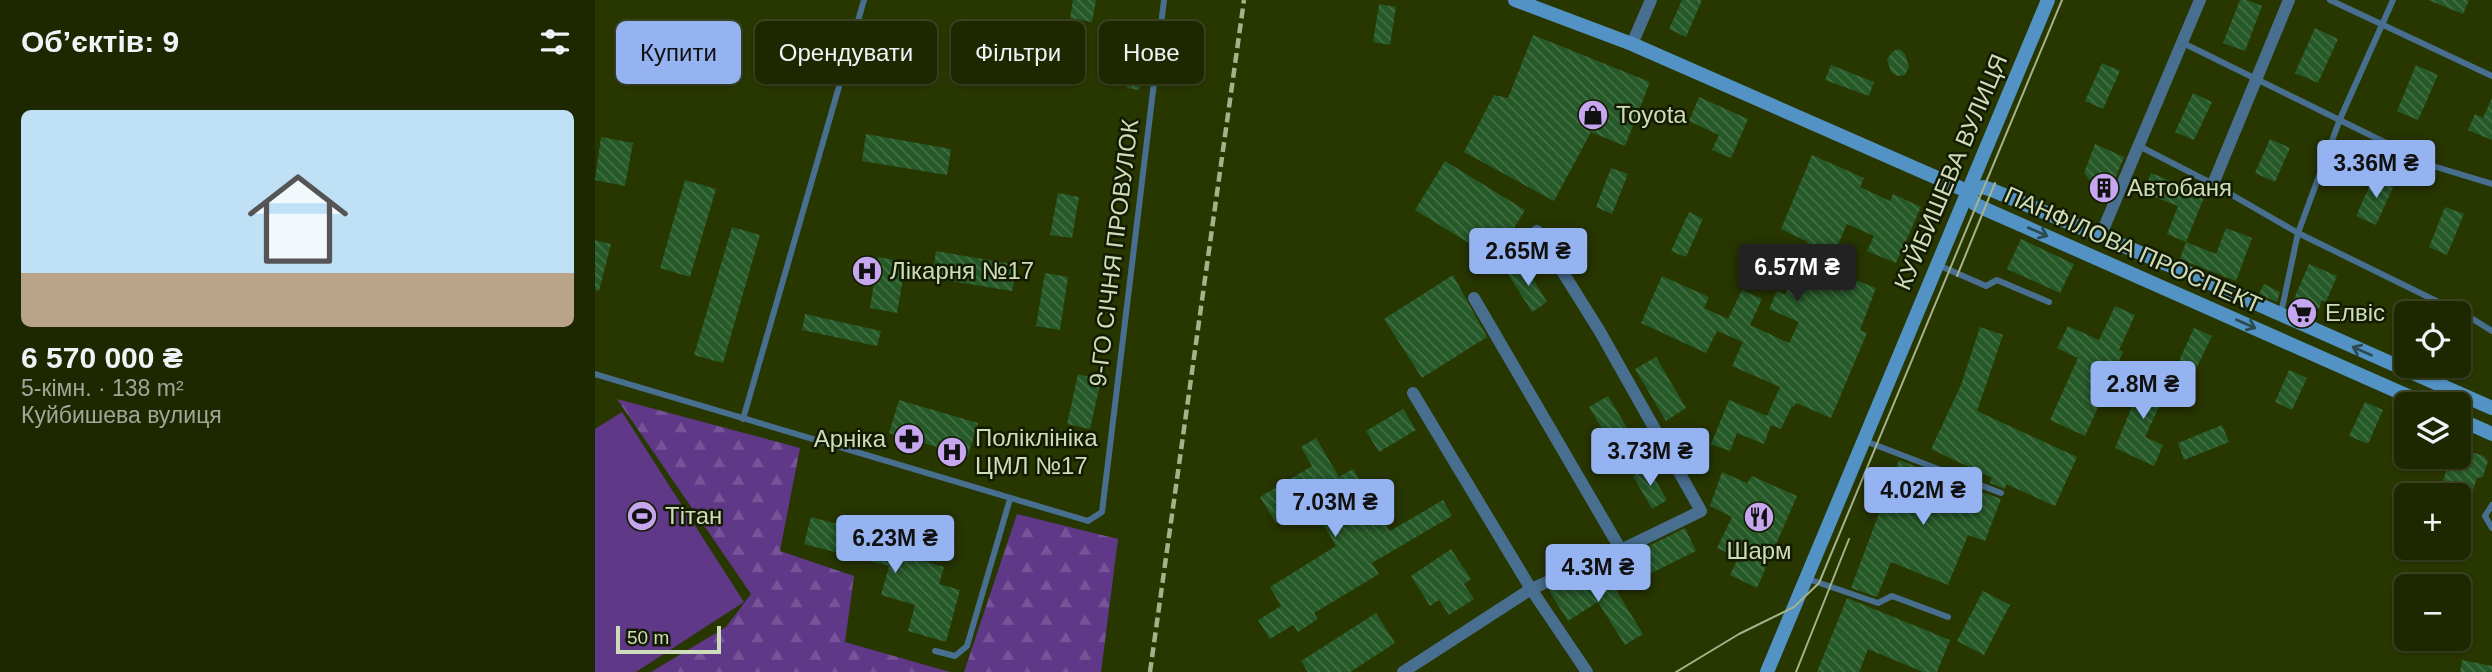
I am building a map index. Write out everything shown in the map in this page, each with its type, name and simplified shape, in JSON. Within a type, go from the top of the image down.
[{"type":"main road","name":"ПАНФІЛОВА ПРОСПЕКТ","points":[[1515,0],[1632,44],[1967,191],[1975,204],[2399,392]]},
{"type":"main road","name":"КУЙБИШЕВА ВУЛИЦЯ","points":[[1767,672],[2048,0]]},
{"type":"main road","name":"ПАНФІЛОВА ПРОСПЕКТ","points":[[1967,191],[1983,187],[2492,408]]},
{"type":"main road","points":[[2471,424],[2492,434]]},
{"type":"street","points":[[1632,44],[1651,0]]},
{"type":"street","points":[[2100,237],[2200,0]]},
{"type":"street","points":[[2213,184],[2289,0]]},
{"type":"street","points":[[1403,672],[1531,589],[1701,511],[1599,330],[1537,231]]},
{"type":"street","points":[[1474,298],[1621,550]]},
{"type":"street","points":[[1413,393],[1531,589],[1587,672]]},
{"type":"lane","points":[[743,419],[864,0]]},
{"type":"lane","name":"9-ГО СІЧНЯ ПРОВУЛОК","points":[[1010,499],[1088,521],[1102,512],[1164,0]]},
{"type":"lane","points":[[2330,0],[2492,76]]},
{"type":"lane","points":[[2280,315],[2298,233],[2340,119],[2393,0]]},
{"type":"lane","points":[[2183,43],[2433,166],[2492,184]]},
{"type":"lane","points":[[2139,146],[2213,184],[2298,233],[2471,318],[2492,331]]},
{"type":"lane","points":[[1937,264],[1986,286],[1997,280],[2049,302]]},
{"type":"lane","points":[[595,374],[1010,499],[967,646],[955,656],[935,651]]},
{"type":"lane","points":[[1863,440],[2001,493]]},
{"type":"lane","points":[[2492,505],[2485,516],[2492,528]]},
{"type":"lane","points":[[1806,579],[1878,603],[1892,596],[1948,617]]},
{"type":"green space","points":[[617,399],[800,448],[780,551],[854,576],[845,642],[950,672],[651,672],[726,627],[751,594]]},
{"type":"green space","name":"Тітан","points":[[622,412],[744,602],[636,672],[595,672],[595,429]]},
{"type":"green space","points":[[1017,514],[1118,539],[1101,672],[964,672]]},
{"type":"building","points":[[1073,0],[1096,0],[1092,22],[1070,18]]},
{"type":"building","points":[[1682,0],[1702,0],[1686,37],[1669,29]]},
{"type":"building","points":[[2240,0],[2262,6],[2245,51],[2223,43]]},
{"type":"building","points":[[2428,0],[2469,0],[2463,14]]},
{"type":"building","points":[[1379,4],[1396,7],[1390,45],[1373,42]]},
{"type":"building","points":[[2315,28],[2338,39],[2318,83],[2295,73]]},
{"type":"building","name":"Toyota","points":[[1533,35],[1650,82],[1625,146],[1591,132],[1554,201],[1464,152],[1494,95],[1508,98]]},
{"type":"building","points":[[1900,49],[1905,54],[1909,67],[1905,75],[1897,76],[1891,72],[1887,59],[1893,51]]},
{"type":"building","points":[[2102,63],[2120,71],[2103,109],[2085,101]]},
{"type":"building","points":[[1831,65],[1874,82],[1869,96],[1825,80]]},
{"type":"building","points":[[2416,65],[2438,75],[2418,120],[2397,111]]},
{"type":"building","points":[[1128,84],[1140,84],[1139,90],[1127,88]]},
{"type":"building","points":[[2193,93],[2212,102],[2194,140],[2175,132]]},
{"type":"building","points":[[1699,97],[1748,119],[1731,158],[1712,150],[1719,135],[1689,121]]},
{"type":"building","points":[[2492,98],[2492,140],[2468,130],[2475,114],[2483,118]]},
{"type":"building","points":[[866,134],[951,149],[947,175],[862,161]]},
{"type":"building","points":[[601,137],[633,143],[625,186],[595,180]]},
{"type":"building","points":[[2270,139],[2290,148],[2275,182],[2255,173]]},
{"type":"building","name":"Автобаня","points":[[2095,144],[2124,157],[2106,201],[2084,173]]},
{"type":"building","points":[[1812,155],[1864,178],[1860,187],[1890,201],[1893,194],[1921,207],[1896,263],[1867,251],[1874,236],[1847,224],[1827,269],[1876,288],[1860,330],[1867,333],[1831,418],[1796,403],[1781,429],[1771,425],[1764,444],[1737,433],[1730,451],[1711,444],[1729,400],[1767,416],[1780,387],[1732,366],[1743,342],[1717,331],[1706,353],[1641,323],[1662,276],[1709,297],[1704,308],[1728,319],[1742,290],[1762,299],[1750,325],[1789,343],[1799,322],[1769,309],[1777,291],[1785,295],[1808,242],[1781,229]]},
{"type":"building","points":[[1445,161],[1525,210],[1495,259],[1415,210]]},
{"type":"building","points":[[1611,168],[1628,174],[1612,214],[1596,207]]},
{"type":"building","points":[[2151,173],[2205,195],[2186,242],[2167,234],[2178,206],[2144,193]]},
{"type":"building","points":[[2375,174],[2395,183],[2376,225],[2356,216]]},
{"type":"building","points":[[685,180],[716,189],[690,277],[660,268]]},
{"type":"building","points":[[1058,193],[1079,197],[1072,238],[1050,235]]},
{"type":"building","points":[[2445,207],[2464,214],[2447,255],[2429,247]]},
{"type":"building","points":[[1689,212],[1703,219],[1686,257],[1671,251]]},
{"type":"building","points":[[732,227],[760,235],[723,363],[694,355]]},
{"type":"building","points":[[2226,228],[2252,238],[2236,281],[2180,259],[2186,242],[2216,254]]},
{"type":"building","points":[[2021,239],[2074,264],[2060,293],[2007,269]]},
{"type":"building","points":[[595,240],[611,244],[599,291],[595,290]]},
{"type":"building","points":[[936,251],[1017,265],[1012,291],[932,278]]},
{"type":"building","points":[[878,257],[906,262],[897,313],[870,308]]},
{"type":"building","points":[[1524,264],[1547,302],[1532,312],[1508,274]]},
{"type":"building","points":[[2309,264],[2337,276],[2326,302],[2322,300],[2319,309],[2294,299]]},
{"type":"building","points":[[1045,273],[1068,277],[1060,330],[1036,326]]},
{"type":"building","points":[[1453,275],[1487,337],[1422,378],[1384,319]]},
{"type":"building","points":[[2264,284],[2280,292],[2277,302],[2259,294]]},
{"type":"building","points":[[2115,306],[2135,315],[2119,350],[2123,352],[2085,436],[2050,420],[2078,358],[2057,348],[2068,326],[2099,340]]},
{"type":"building","points":[[805,314],[881,331],[877,346],[802,330]]},
{"type":"building","points":[[1980,327],[2003,335],[1977,411],[2077,457],[2055,506],[2006,484],[2005,489],[1990,483],[1992,478],[1931,449],[1961,385]]},
{"type":"building","points":[[2194,328],[2212,336],[2195,371],[2178,363]]},
{"type":"building","points":[[1656,357],[1686,408],[1666,421],[1635,369]]},
{"type":"building","points":[[2289,370],[2307,378],[2292,410],[2275,402]]},
{"type":"building","points":[[2146,372],[2170,383],[2145,437],[2163,445],[2154,466],[2115,448]]},
{"type":"building","points":[[1078,374],[1101,380],[1090,429],[1067,424]]},
{"type":"building","points":[[1608,396],[1629,431],[1610,442],[1589,407]]},
{"type":"building","points":[[899,400],[978,423],[968,456],[889,433]]},
{"type":"building","points":[[2365,402],[2383,410],[2368,444],[2349,436]]},
{"type":"building","points":[[1403,409],[1416,430],[1379,452],[1366,431]]},
{"type":"building","points":[[2222,425],[2229,442],[2184,460],[2178,443]]},
{"type":"building","points":[[1316,438],[1339,477],[1353,469],[1390,531],[1443,500],[1452,516],[1372,563],[1379,574],[1314,613],[1318,619],[1298,632],[1293,625],[1270,639],[1258,620],[1281,606],[1270,587],[1336,546],[1310,502],[1276,523],[1260,497],[1312,466],[1301,447]]},
{"type":"building","points":[[2471,452],[2484,456],[2488,461],[2483,477],[2477,478],[2471,496],[2471,483],[2442,483],[2447,469],[2471,469]]},
{"type":"building","points":[[1899,460],[2001,499],[1985,541],[1968,535],[1948,585],[1891,562],[1877,597],[1851,588]]},
{"type":"building","points":[[1648,467],[1667,500],[1652,509],[1633,476]]},
{"type":"building","points":[[1722,472],[1747,483],[1752,476],[1797,496],[1757,588],[1730,575],[1738,558],[1717,548],[1732,517],[1710,506]]},
{"type":"building","points":[[811,517],[894,539],[891,552],[944,567],[939,584],[960,590],[946,642],[908,631],[915,605],[881,595],[889,566],[804,544]]},
{"type":"building","points":[[1685,528],[1696,551],[1633,582],[1622,559]]},
{"type":"building","points":[[1451,549],[1471,579],[1464,584],[1474,599],[1449,615],[1439,600],[1430,606],[1411,576]]},
{"type":"building","points":[[1605,572],[1643,634],[1625,645],[1598,602],[1568,621],[1549,591],[1577,579],[1582,587]]},
{"type":"building","points":[[1983,591],[2010,605],[1984,655],[1957,641]]},
{"type":"building","points":[[1847,598],[1950,640],[1937,672],[1923,672],[1868,649],[1859,672],[1817,672]]},
{"type":"building","points":[[1376,613],[1395,643],[1350,672],[1308,672],[1301,661]]},
{"type":"building","points":[[2462,660],[2492,666],[2492,672],[2460,672]]},
{"type":"tram line","points":[[1676,672],[1739,634],[1794,607],[1819,583],[2062,0]]},
{"type":"tram line","points":[[1957,276],[1995,183]]},
{"type":"tram line","points":[[1796,672],[1849,539]]},
{"type":"railway","points":[[1150,672],[1244,0]]},
{"type":"place","name":"Toyota","points":[[1593,115]]},
{"type":"place","name":"Автобаня","points":[[2104,188]]},
{"type":"place","name":"Лікарня №17","points":[[867,271]]},
{"type":"place","name":"Елвіс","points":[[2302,313]]},
{"type":"place","name":"Арніка","points":[[909,439]]},
{"type":"place","name":"Поліклініка ЦМЛ №17","points":[[952,452]]},
{"type":"place","name":"Тітан","points":[[642,516]]},
{"type":"place","name":"Шарм","points":[[1759,517]]}]
